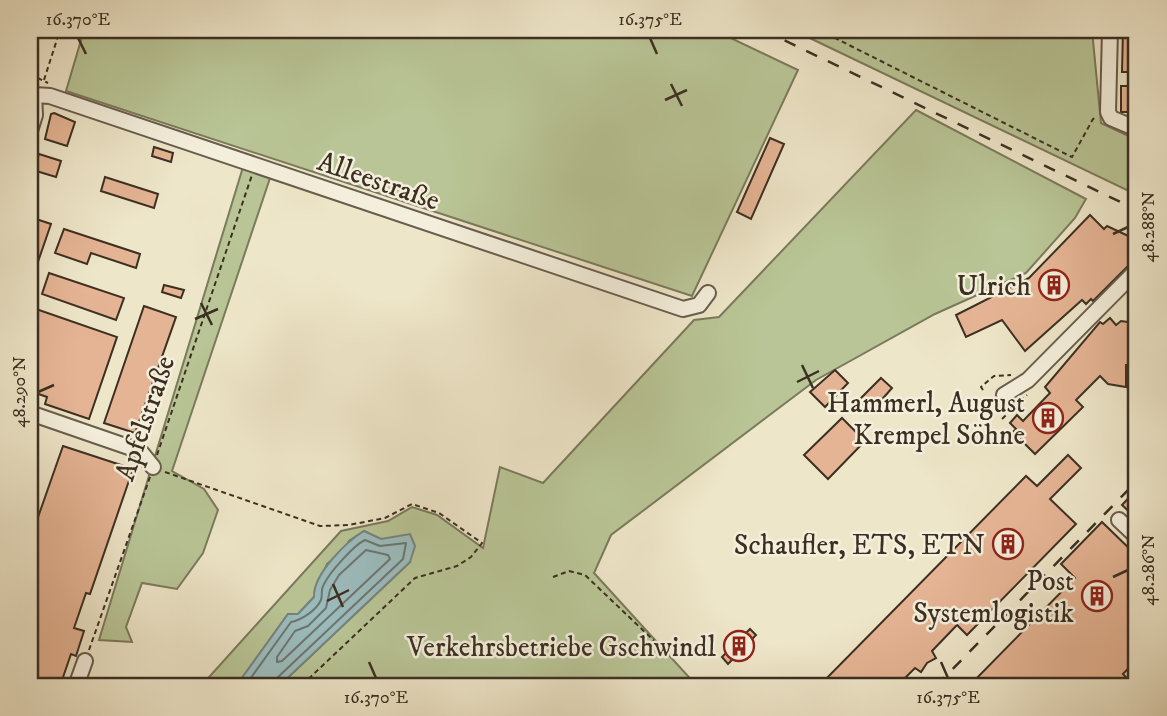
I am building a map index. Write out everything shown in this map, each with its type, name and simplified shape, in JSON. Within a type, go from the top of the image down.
[{"type":"street","points":[[1110,30],[1110,115],[1137,129]]},
{"type":"street","points":[[30,131],[35,115],[32,93]]},
{"type":"street","name":"Alleestraße","points":[[32,93],[50,96],[255,164],[683,309],[699,305],[708,293]]},
{"type":"street","points":[[1004,395],[1028,380],[1137,270]]},
{"type":"street","points":[[30,413],[140,451],[153,467]]},
{"type":"street","points":[[1119,520],[1137,537]]},
{"type":"street","points":[[76,686],[85,661]]},
{"type":"path","points":[[32,93],[44,80],[60,30]]},
{"type":"path","points":[[819,30],[1073,157],[1093,119],[1110,115]]},
{"type":"path","points":[[30,74],[44,80]]},
{"type":"path","name":"Apfelstraße","points":[[85,661],[255,164]]},
{"type":"path","points":[[153,467],[320,526],[349,525],[385,518],[412,505],[439,513],[482,543],[471,557],[457,566],[415,579],[301,686]]},
{"type":"path","points":[[553,577],[569,572],[585,575],[669,654]]},
{"type":"green space","points":[[84,30],[714,30],[798,70],[692,296],[66,91]]},
{"type":"green space","points":[[793,30],[1092,30],[1101,123],[1137,140],[1137,195]]},
{"type":"green space","points":[[916,110],[1086,199],[1075,218],[1026,273],[935,314],[816,380],[611,535],[594,573],[697,686],[279,686],[410,562],[381,539],[364,531],[349,541],[343,552],[327,564],[314,597],[298,614],[288,614],[236,686],[201,686],[341,531],[388,521],[412,507],[437,515],[483,548],[500,467],[543,483],[694,320],[719,317]]},
{"type":"green space","points":[[243,167],[270,178],[172,471],[204,489],[218,510],[203,553],[177,589],[142,583],[126,627],[132,642],[99,640]]},
{"type":"water","points":[[364,531],[381,539],[410,534],[415,546],[410,562],[279,686],[236,686],[288,614],[298,614],[314,597],[319,579],[332,560]]},
{"type":"building","points":[[1123,30],[1137,30],[1137,72],[1122,72]]},
{"type":"building","points":[[1121,86],[1136,86],[1135,112],[1121,112]]},
{"type":"building","points":[[51,114],[75,122],[67,146],[45,139]]},
{"type":"building","points":[[770,138],[784,144],[751,219],[737,212]]},
{"type":"building","points":[[154,147],[173,153],[171,162],[152,156]]},
{"type":"building","points":[[39,154],[61,161],[56,177],[33,170]]},
{"type":"building","points":[[105,177],[158,194],[154,208],[101,191]]},
{"type":"building","name":"Ulrich","points":[[1090,215],[1104,229],[1107,226],[1137,240],[1137,257],[1093,301],[1091,299],[1086,304],[1082,300],[1025,351],[1002,320],[966,337],[956,315],[1029,278]]},
{"type":"building","points":[[30,217],[51,224],[31,282],[30,282]]},
{"type":"building","points":[[64,229],[140,254],[136,268],[91,253],[87,264],[55,253]]},
{"type":"building","points":[[49,273],[124,298],[116,320],[42,294]]},
{"type":"building","points":[[164,285],[184,290],[181,298],[162,292]]},
{"type":"building","points":[[144,306],[176,317],[135,433],[104,423]]},
{"type":"building","points":[[36,309],[117,337],[89,419],[45,404],[47,397],[30,391],[30,327]]},
{"type":"building","points":[[1128,316],[1137,317],[1137,365],[1126,365],[1126,387],[1108,384],[1100,376],[1076,400],[1083,407],[1035,454],[1013,432],[1016,429],[1010,423],[1017,415],[1023,421],[1050,393],[1045,387],[1100,322],[1103,324],[1110,318],[1116,325],[1121,321],[1128,322]]},
{"type":"building","points":[[835,370],[848,383],[825,407],[810,392]]},
{"type":"building","points":[[881,378],[892,388],[871,412],[859,400]]},
{"type":"building","points":[[842,418],[865,441],[828,479],[804,455]]},
{"type":"building","points":[[63,446],[133,469],[90,594],[86,593],[74,628],[84,631],[76,656],[71,654],[60,686],[45,686],[30,681],[30,540]]},
{"type":"building","points":[[1068,455],[1081,468],[1050,499],[1076,524],[967,635],[957,625],[932,651],[936,658],[927,663],[921,672],[915,668],[897,686],[819,686],[1026,476],[1037,486]]},
{"type":"building","points":[[1137,489],[1137,519],[1122,505]]},
{"type":"building","name":"Post Systemlogistik","points":[[1102,522],[1137,556],[1137,659],[1123,674],[1134,686],[969,686],[1075,578],[1061,564]]},
{"type":"building","name":"Verkehrsbetriebe Gschwindl","points":[[750,629],[756,635],[728,664],[722,657]]},
{"type":"railway","points":[[763,30],[1137,210]]},
{"type":"railway","points":[[936,686],[1137,481]]},
{"type":"place","name":"Ulrich","points":[[1054,285]]},
{"type":"place","name":"Hammerl, August Krempel Söhne","points":[[1048,418]]},
{"type":"place","name":"Schaufler, ETS, ETN","points":[[1008,544]]},
{"type":"place","name":"Post Systemlogistik","points":[[1097,596]]},
{"type":"place","name":"Verkehrsbetriebe Gschwindl","points":[[739,646]]}]
